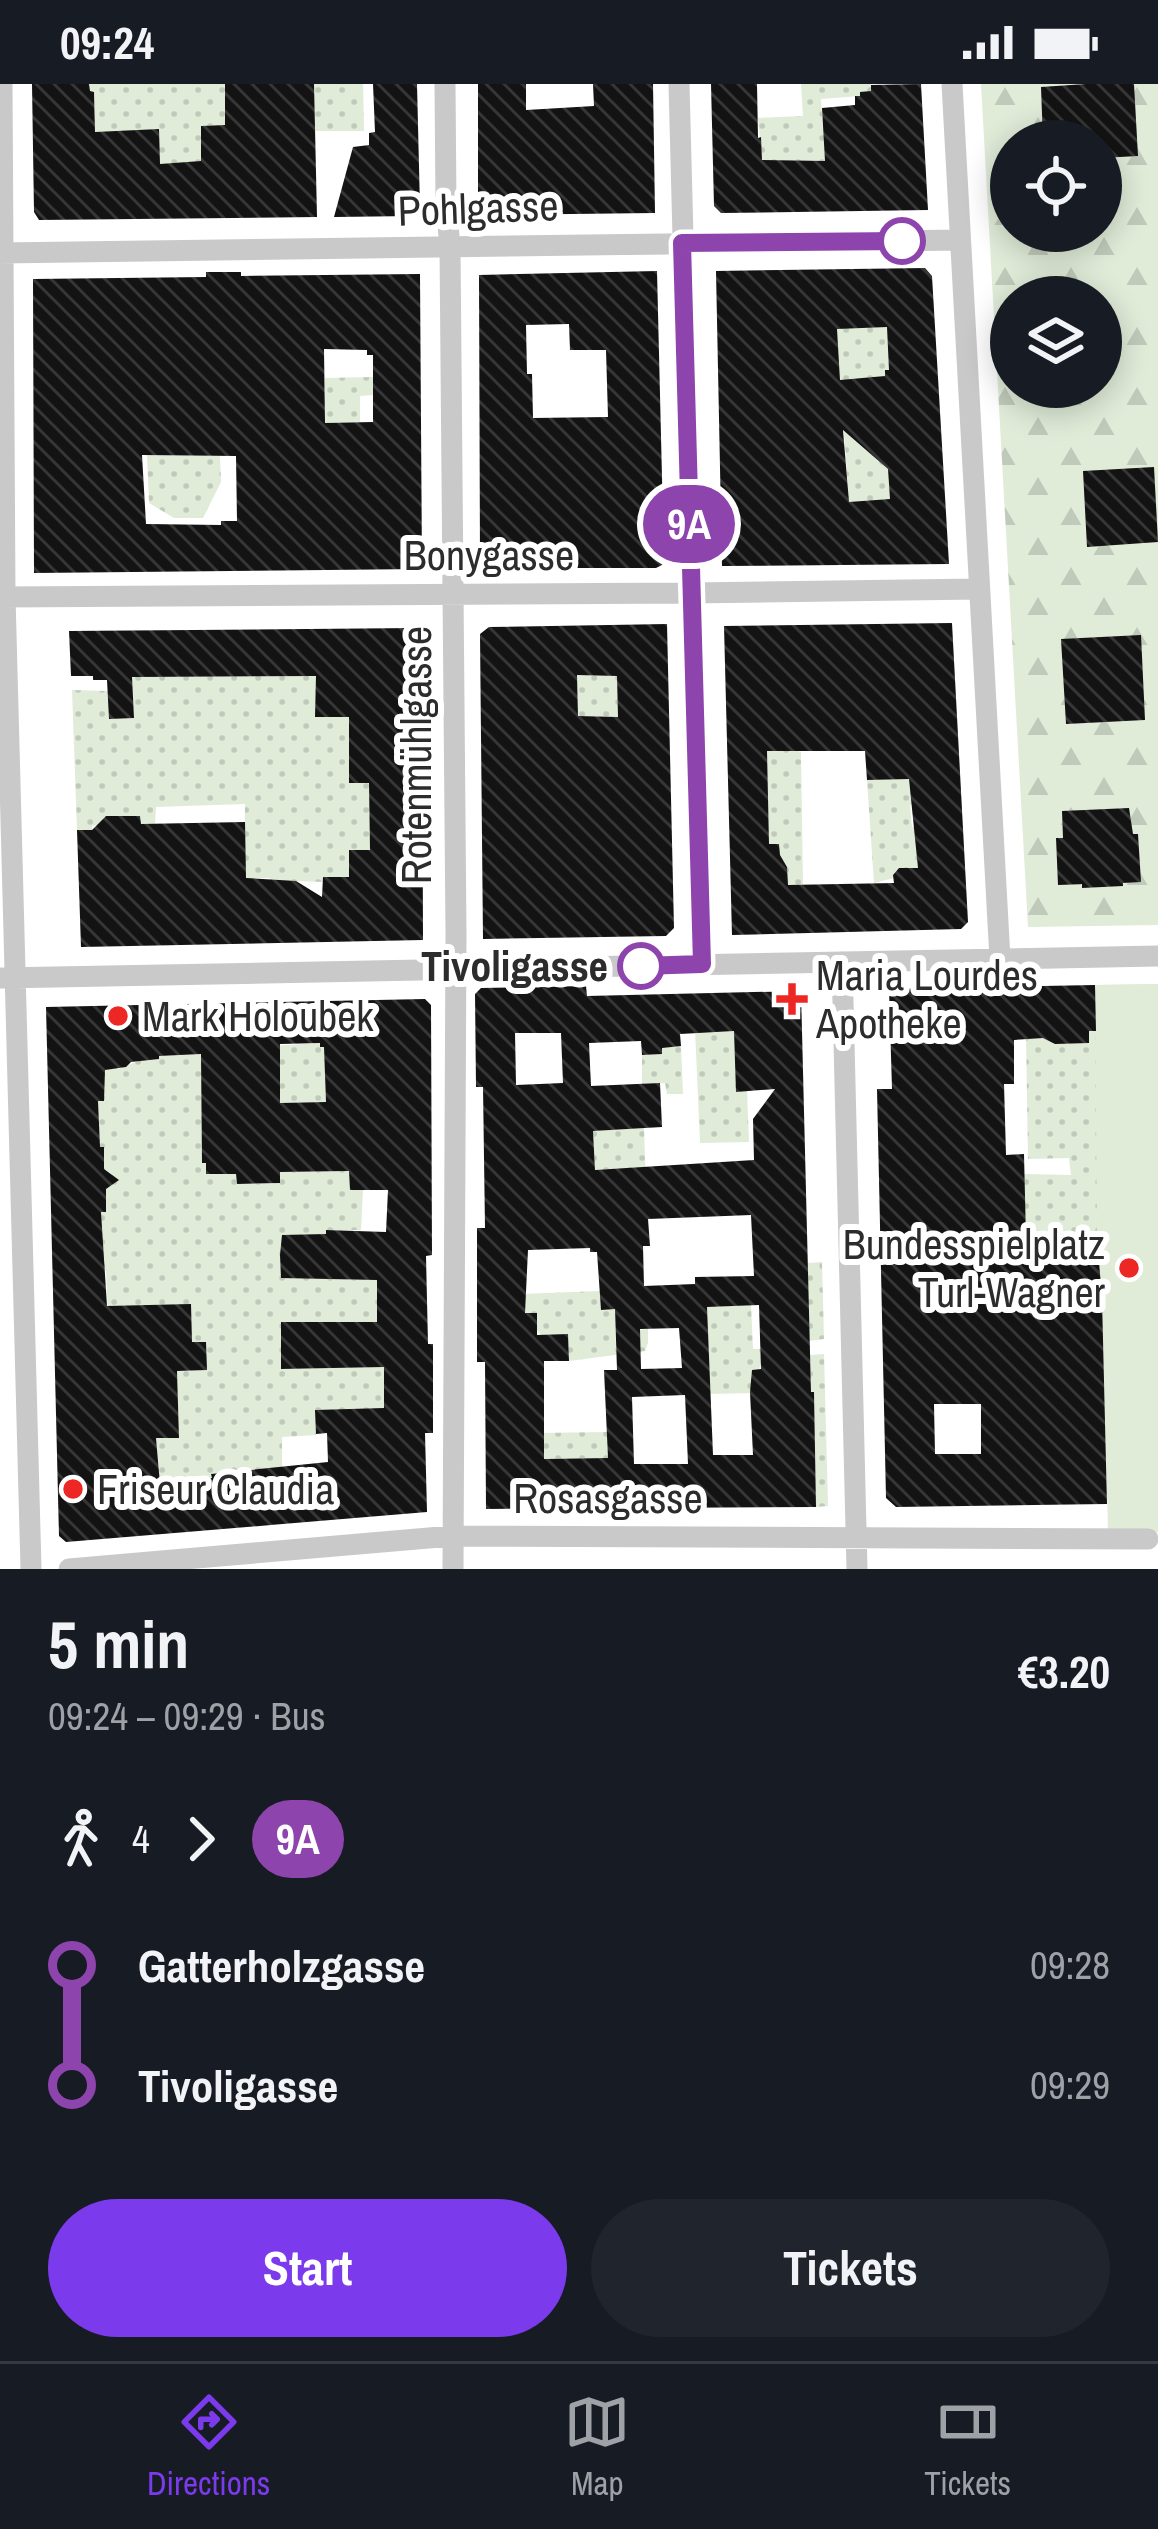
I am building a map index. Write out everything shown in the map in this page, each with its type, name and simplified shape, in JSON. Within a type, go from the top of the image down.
[{"type":"street","points":[[2,84],[8,978],[31,1569]]},
{"type":"street","name":"Rotenmühlgasse","points":[[445,84],[453,595],[453,1569]]},
{"type":"street","points":[[679,84],[702,964]]},
{"type":"street","points":[[952,84],[1000,958]]},
{"type":"street","name":"Pohlgasse","points":[[2,253],[959,239]]},
{"type":"street","name":"Bonygasse","points":[[3,596],[979,589]]},
{"type":"street","points":[[8,978],[1158,956]]},
{"type":"street","points":[[842,962],[857,1569]]},
{"type":"street","name":"Rosasgasse","points":[[69,1569],[452,1536],[1148,1539]]},
{"type":"green space","points":[[89,84],[225,84],[225,125],[201,126],[201,161],[132,173],[78,122],[95,120],[94,92]]},
{"type":"green space","points":[[314,84],[363,84],[364,131],[314,131]]},
{"type":"green space","points":[[801,84],[871,84],[871,91],[821,99],[823,129],[839,166],[763,168],[758,118],[803,116]]},
{"type":"green space","points":[[981,84],[1158,84],[1158,925],[1028,927],[999,408],[1122,408],[1122,276],[992,276],[990,252],[1122,252],[1122,120],[990,120],[990,245]]},
{"type":"green space","points":[[889,318],[889,370],[885,376],[871,378],[874,450],[878,461],[887,461],[900,519],[832,521],[848,487],[836,321],[860,323],[864,328]]},
{"type":"green space","points":[[373,377],[373,395],[360,396],[360,422],[325,423],[325,378]]},
{"type":"green space","points":[[147,455],[220,456],[221,482],[203,518],[174,518],[149,503]]},
{"type":"green space","points":[[577,671],[621,676],[622,717],[578,716]]},
{"type":"green space","points":[[131,676],[321,676],[349,717],[374,783],[376,882],[323,877],[323,882],[271,884],[270,878],[257,878],[244,884],[245,804],[156,807],[155,824],[141,824],[140,816],[106,816],[92,830],[77,830],[72,690],[108,691],[110,719],[134,717]]},
{"type":"green space","points":[[797,702],[803,885],[784,888],[787,867],[779,844],[769,844],[766,737]]},
{"type":"green space","points":[[912,778],[914,804],[910,805],[919,882],[900,868],[894,878],[874,883],[867,780]]},
{"type":"green space","points":[[1158,984],[1102,1298],[1097,1237],[1026,1238],[1024,1174],[1071,1175],[1069,1158],[1028,1159],[1026,1033],[1095,1031],[1095,985]]},
{"type":"green space","name":"Bundesspielplatz Turl-Wagner","points":[[1158,984],[1158,1532],[1108,1532],[1097,1237],[1095,985]]},
{"type":"green space","points":[[695,1029],[758,1030],[747,1091],[749,1142],[700,1143]]},
{"type":"green space","points":[[320,1043],[334,1047],[325,1062],[326,1102],[280,1103],[202,1077],[202,1162],[206,1174],[236,1174],[237,1184],[279,1183],[280,1172],[349,1171],[363,1190],[361,1230],[282,1236],[281,1277],[364,1280],[377,1275],[377,1322],[282,1369],[383,1367],[383,1345],[389,1410],[316,1410],[316,1435],[282,1437],[282,1469],[224,1470],[212,1478],[138,1486],[159,1468],[156,1438],[179,1437],[177,1371],[206,1370],[206,1342],[121,1344],[109,1334],[106,1271],[101,1271],[101,1212],[106,1211],[100,1189],[112,1184],[112,1174],[99,1170],[99,1155],[104,1155],[104,1148],[99,1147],[98,1101],[104,1101],[103,1057],[118,1069],[151,1056],[151,1060],[200,1054],[201,1050]]},
{"type":"green space","points":[[661,1044],[681,1046],[683,1094],[667,1094],[665,1083],[642,1084],[642,1055],[662,1054]]},
{"type":"green space","points":[[644,1128],[647,1219],[612,1169],[595,1170],[593,1131]]},
{"type":"green space","points":[[822,1262],[824,1339],[809,1341],[807,1263]]},
{"type":"green space","points":[[600,1291],[601,1309],[615,1309],[616,1350],[640,1350],[640,1330],[648,1329],[645,1351],[569,1361],[568,1334],[541,1335],[537,1313],[521,1313],[521,1294]]},
{"type":"green space","points":[[751,1305],[753,1349],[765,1349],[752,1393],[710,1394],[707,1307]]},
{"type":"green space","points":[[824,1354],[828,1506],[816,1507],[810,1355]]},
{"type":"green space","points":[[607,1432],[608,1458],[538,1459],[537,1433]]},
{"type":"building","points":[[32,84],[89,84],[94,92],[95,132],[159,129],[160,164],[201,161],[201,126],[225,125],[225,84],[314,84],[317,217],[39,220],[34,212]]},
{"type":"building","points":[[373,84],[417,84],[420,208],[414,216],[334,217],[353,147],[369,145],[369,133],[375,132]]},
{"type":"building","points":[[478,84],[526,84],[526,110],[594,106],[593,84],[653,84],[655,213],[478,215]]},
{"type":"building","points":[[711,84],[757,84],[762,160],[825,161],[822,108],[855,105],[855,96],[871,91],[871,85],[921,84],[928,210],[721,213],[714,206]]},
{"type":"building","points":[[1134,84],[1138,156],[1122,157],[1122,120],[1042,120],[1041,87]]},
{"type":"building","points":[[925,268],[932,276],[949,564],[722,566],[716,271]],"holes":[[[887,327],[889,370],[885,376],[840,380],[837,329]],[[843,430],[888,469],[890,499],[849,502]]]},
{"type":"building","points":[[657,271],[662,565],[488,568],[480,562],[479,275]],"holes":[[[569,324],[570,350],[606,350],[608,417],[533,418],[526,325]]]},
{"type":"building","points":[[206,272],[241,272],[241,276],[420,274],[422,569],[34,573],[33,279],[206,277]],"holes":[[[324,349],[367,350],[367,355],[373,355],[373,422],[325,423]],[[142,455],[236,456],[237,521],[146,524]]]},
{"type":"building","points":[[1154,467],[1158,542],[1087,547],[1083,471]]},
{"type":"building","points":[[952,623],[968,922],[961,929],[732,935],[724,626]],"holes":[[[767,751],[865,751],[867,780],[909,779],[918,868],[899,868],[894,883],[788,885],[779,844],[769,844]]]},
{"type":"building","points":[[667,624],[674,928],[666,936],[483,939],[480,634],[489,627]],"holes":[[[577,675],[617,676],[618,717],[578,716]]]},
{"type":"building","points":[[415,628],[422,635],[423,940],[81,947],[77,830],[92,830],[106,816],[140,816],[141,824],[245,822],[246,878],[296,881],[322,897],[323,877],[349,877],[349,850],[370,850],[369,783],[349,783],[349,717],[315,717],[316,676],[132,677],[134,718],[109,719],[107,680],[71,676],[69,631]]},
{"type":"building","points":[[1141,635],[1145,720],[1066,724],[1061,639]]},
{"type":"building","points":[[1129,808],[1133,834],[1138,834],[1141,882],[1082,888],[1082,884],[1058,885],[1056,838],[1063,838],[1062,811]]},
{"type":"building","points":[[1095,985],[1096,1031],[1089,1031],[1089,1043],[1014,1040],[1014,1084],[1004,1084],[1006,1155],[1024,1154],[1026,1238],[1097,1237],[1107,1504],[896,1507],[886,1498],[877,1089],[892,1089],[889,989]],"holes":[[[934,1404],[981,1404],[981,1454],[935,1454]]]},
{"type":"building","points":[[586,986],[587,996],[801,991],[816,1507],[486,1509],[485,1362],[477,1362],[477,1228],[485,1228],[483,1087],[476,1087],[475,994],[481,988]],"holes":[[[734,1031],[736,1092],[775,1089],[753,1119],[754,1160],[595,1170],[593,1131],[662,1127],[660,1083],[591,1086],[589,1043],[641,1041],[642,1055],[681,1046],[680,1034]],[[515,1033],[561,1033],[563,1083],[516,1085]],[[751,1215],[754,1276],[695,1277],[695,1284],[644,1286],[643,1246],[650,1246],[648,1219]],[[590,1248],[597,1252],[601,1310],[615,1309],[617,1370],[604,1370],[608,1458],[544,1459],[544,1361],[569,1361],[568,1334],[537,1335],[537,1313],[525,1313],[528,1250]],[[759,1305],[761,1369],[752,1370],[750,1392],[753,1455],[713,1455],[707,1307]],[[679,1328],[682,1368],[641,1369],[640,1329]],[[685,1395],[688,1464],[634,1464],[632,1397]]]},
{"type":"building","points":[[425,999],[431,1005],[432,1255],[426,1256],[433,1433],[425,1433],[427,1512],[66,1542],[59,1536],[46,1007]],"holes":[[[320,1043],[326,1102],[280,1103],[280,1044]],[[201,1054],[206,1174],[236,1174],[237,1184],[280,1183],[280,1172],[349,1171],[350,1190],[388,1190],[386,1232],[326,1230],[326,1234],[282,1235],[280,1255],[281,1278],[377,1280],[377,1322],[281,1322],[281,1369],[384,1367],[384,1408],[315,1410],[316,1434],[327,1433],[328,1462],[160,1484],[156,1438],[179,1438],[177,1371],[207,1370],[206,1342],[192,1342],[191,1304],[107,1306],[101,1212],[106,1212],[106,1189],[119,1180],[104,1169],[98,1101],[104,1101],[105,1070],[159,1056]]]},
{"type":"bus line","name":"9A","points":[[641,966],[702,964],[682,243],[902,241]]},
{"type":"place","name":"Tivoligasse","points":[[641,966]]},
{"type":"place","name":"Maria Lourdes Apotheke","points":[[792,999]]},
{"type":"place","name":"Mark Holoubek","points":[[118,1016]]},
{"type":"place","name":"Bundesspielplatz Turl-Wagner","points":[[1129,1268]]},
{"type":"place","name":"Friseur Claudia","points":[[73,1489]]}]
